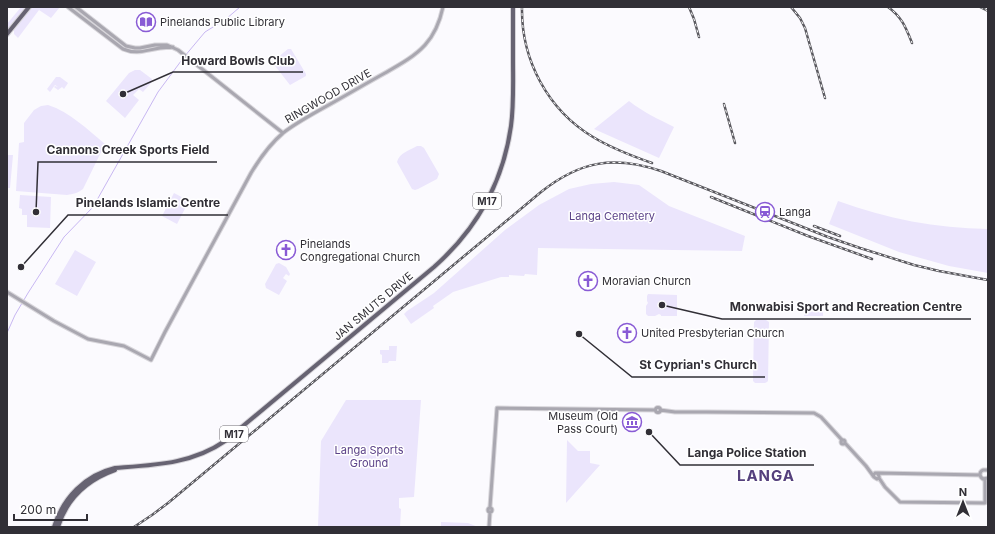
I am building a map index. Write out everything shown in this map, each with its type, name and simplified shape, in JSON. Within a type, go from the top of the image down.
[{"type":"main road","points":[[7,34],[29,7]]},
{"type":"main road","name":"JAN SMUTS DRIVE","points":[[54,527],[58,515],[67,500],[83,482],[95,475],[115,468],[185,460],[202,454],[219,445],[434,267],[462,240],[481,213],[492,192],[505,154],[511,127],[513,35],[511,7]]},
{"type":"main road","name":"JAN SMUTS DRIVE","points":[[58,527],[62,515],[85,486],[101,476],[127,467]]},
{"type":"street","points":[[68,7],[118,46],[130,52],[139,52],[162,47],[173,48]]},
{"type":"street","points":[[76,7],[126,46],[140,48],[167,45],[180,52],[283,133]]},
{"type":"street","name":"RINGWOOD DRIVE","points":[[7,292],[54,321],[88,339],[124,346],[151,360],[256,165],[269,147],[283,133],[301,121],[414,55],[425,46],[435,31],[443,7]]},
{"type":"street","points":[[489,527],[490,512],[488,508],[490,508],[496,408],[655,410],[658,412],[660,410],[682,412],[814,413],[821,417],[900,502],[985,503],[987,479],[982,478],[980,475],[892,474],[877,476]]},
{"type":"street","points":[[980,475],[982,470],[988,470]]},
{"type":"green space","points":[[21,7],[26,7],[7,31],[7,24]]},
{"type":"green space","points":[[32,7],[60,7],[51,18],[39,10],[18,38],[14,34],[14,30]]},
{"type":"green space","points":[[288,49],[291,49],[306,74],[306,76],[290,85],[272,62]]},
{"type":"green space","points":[[135,70],[140,70],[152,79],[151,83],[143,92],[139,89],[133,95],[139,100],[125,118],[106,101],[129,73]]},
{"type":"green space","points":[[56,77],[60,77],[68,83],[64,89],[62,87],[58,90],[54,87],[58,87],[55,85],[50,92],[47,89]]},
{"type":"green space","points":[[629,101],[645,112],[674,127],[659,158],[594,129]]},
{"type":"green space","points":[[48,105],[64,112],[105,144],[83,189],[75,193],[67,195],[16,191],[19,143],[24,142],[24,123],[34,110],[41,106]]},
{"type":"green space","points":[[417,146],[424,148],[439,174],[437,179],[415,190],[412,189],[397,162],[402,154]]},
{"type":"green space","points":[[7,155],[13,155],[10,188],[7,188]]},
{"type":"green space","name":"Langa Cemetery","points":[[614,182],[639,185],[669,206],[745,236],[742,251],[538,248],[537,275],[509,275],[509,277],[501,277],[453,292],[433,306],[434,308],[411,324],[404,314],[434,293],[505,230],[539,205],[569,189],[591,184]]},
{"type":"green space","points":[[174,193],[189,201],[177,224],[162,216]]},
{"type":"green space","points":[[20,195],[51,197],[50,228],[27,227],[27,215],[22,215],[22,209],[19,208]]},
{"type":"green space","points":[[838,201],[893,218],[950,227],[988,229],[988,273],[949,266],[899,252],[829,224]]},
{"type":"green space","points":[[75,250],[96,262],[77,296],[55,284]]},
{"type":"green space","points":[[279,263],[286,267],[290,274],[289,276],[286,274],[283,278],[287,281],[279,295],[266,288],[265,284],[276,264]]},
{"type":"green space","points":[[648,294],[677,295],[677,316],[661,316],[659,314],[655,316],[648,316],[646,314],[646,306],[648,303]]},
{"type":"green space","points":[[804,303],[823,304],[823,316],[804,316]]},
{"type":"green space","points":[[756,320],[766,320],[769,322],[768,381],[765,383],[755,383],[753,381],[754,322]]},
{"type":"green space","points":[[389,346],[397,346],[396,361],[382,363],[382,355],[380,354],[380,350],[389,350]]},
{"type":"green space","name":"Langa Sports Ground","points":[[346,400],[421,400],[414,497],[399,498],[399,508],[401,509],[400,527],[318,527],[321,441]]},
{"type":"green space","points":[[567,440],[578,451],[590,451],[590,463],[600,465],[566,503]]},
{"type":"green space","points":[[441,522],[468,523],[478,527],[441,527]]},
{"type":"waterway","points":[[7,333],[15,315],[28,293],[64,237],[93,207],[158,92],[205,32],[226,19],[240,7]]},
{"type":"railway","points":[[522,7],[526,46],[540,82],[550,98],[577,126],[593,137],[622,152],[652,163]]},
{"type":"railway","points":[[689,7],[699,37]]},
{"type":"railway","points":[[791,7],[800,18],[805,28],[825,98]]},
{"type":"railway","points":[[888,7],[900,19],[912,43]]},
{"type":"railway","points":[[980,7],[988,11]]},
{"type":"railway","points":[[724,104],[735,143]]},
{"type":"railway","points":[[134,527],[168,503],[541,192],[570,173],[584,168],[613,162],[644,166],[661,171],[828,237],[860,248],[914,265],[988,280]]},
{"type":"railway","points":[[711,197],[808,236],[872,259]]},
{"type":"railway","points":[[814,226],[840,236]]},
{"type":"place","name":"Pinelands Public Library","points":[[146,22]]},
{"type":"place","name":"Howard Bowls Club","points":[[123,94]]},
{"type":"place","name":"Cannons Creek Sports Field","points":[[36,212]]},
{"type":"place","name":"Langa","points":[[765,212]]},
{"type":"place","name":"Pinelands Congregational Church","points":[[286,250]]},
{"type":"place","name":"Pinelands Islamic Centre","points":[[21,267]]},
{"type":"place","name":"Moravian Churcn","points":[[588,281]]},
{"type":"place","name":"Monwabisi Sport and Recreation Centre","points":[[662,305]]},
{"type":"place","name":"United Presbyterian Churcn","points":[[627,333]]},
{"type":"place","name":"St Cyprian's Church","points":[[579,334]]},
{"type":"place","name":"Museum (Old Pass Court)","points":[[632,422]]},
{"type":"place","name":"Langa Police Station","points":[[649,432]]},
{"type":"district","name":"LANGA","points":[[766,475]]}]
